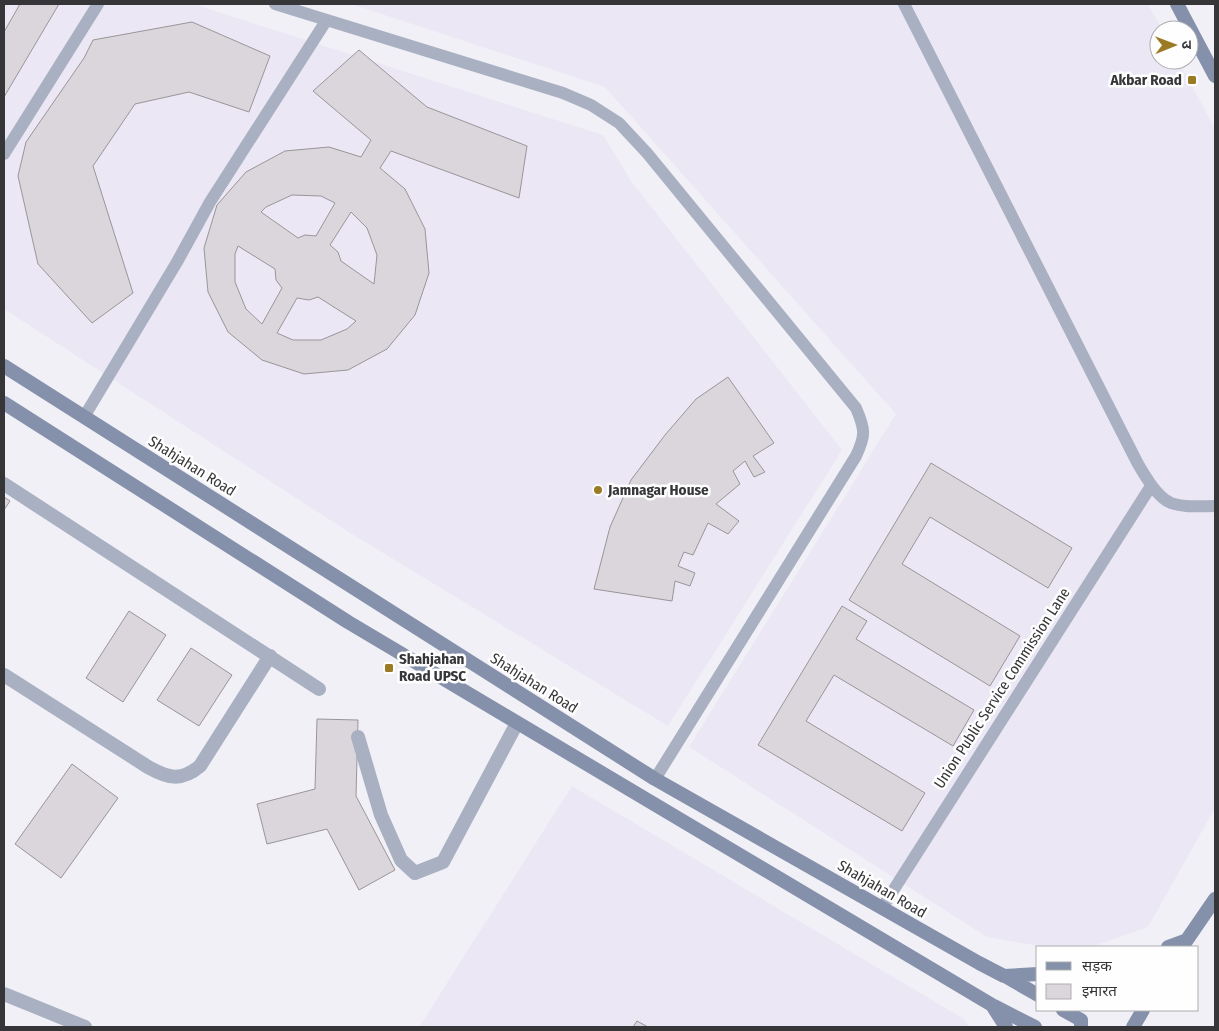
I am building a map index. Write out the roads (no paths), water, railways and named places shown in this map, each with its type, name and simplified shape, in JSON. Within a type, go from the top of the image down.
[{"type":"main road","points":[[1177,4],[1215,76]]},
{"type":"main road","name":"Shahjahan Road","points":[[4,366],[655,779],[1036,994]]},
{"type":"main road","points":[[4,403],[348,622],[992,1005],[1035,1027]]},
{"type":"main road","points":[[1185,944],[1215,899]]},
{"type":"main road","points":[[1004,976],[1036,974]]},
{"type":"main road","points":[[992,1005],[1006,1027]]},
{"type":"main road","points":[[1065,1011],[1081,1024],[1093,1027]]},
{"type":"main road","points":[[1132,1027],[1142,1011]]},
{"type":"street","points":[[4,484],[319,689]]},
{"type":"street","points":[[4,675],[148,767],[164,776],[178,776],[191,774],[200,766],[270,656]]},
{"type":"street","points":[[358,737],[381,816],[402,860],[415,873],[443,862],[517,722]]},
{"type":"street","points":[[4,994],[85,1027]]},
{"type":"lane","points":[[4,154],[98,4]]},
{"type":"lane","points":[[275,4],[563,93],[591,105],[619,122],[660,168],[856,408],[862,422],[864,440],[856,456],[655,779]]},
{"type":"lane","points":[[904,4],[1138,464],[1151,486],[1171,503],[1191,506],[1215,506]]},
{"type":"lane","points":[[84,416],[177,262],[210,202],[326,21]]},
{"type":"lane","name":"Union Public Service Commission Lane","points":[[882,908],[1151,486]]},
{"type":"place","name":"Akbar Road","points":[[1192,80]]},
{"type":"place","name":"Jamnagar House","points":[[598,490]]},
{"type":"place","name":"Shahjahan Road UPSC","points":[[389,668]]}]
